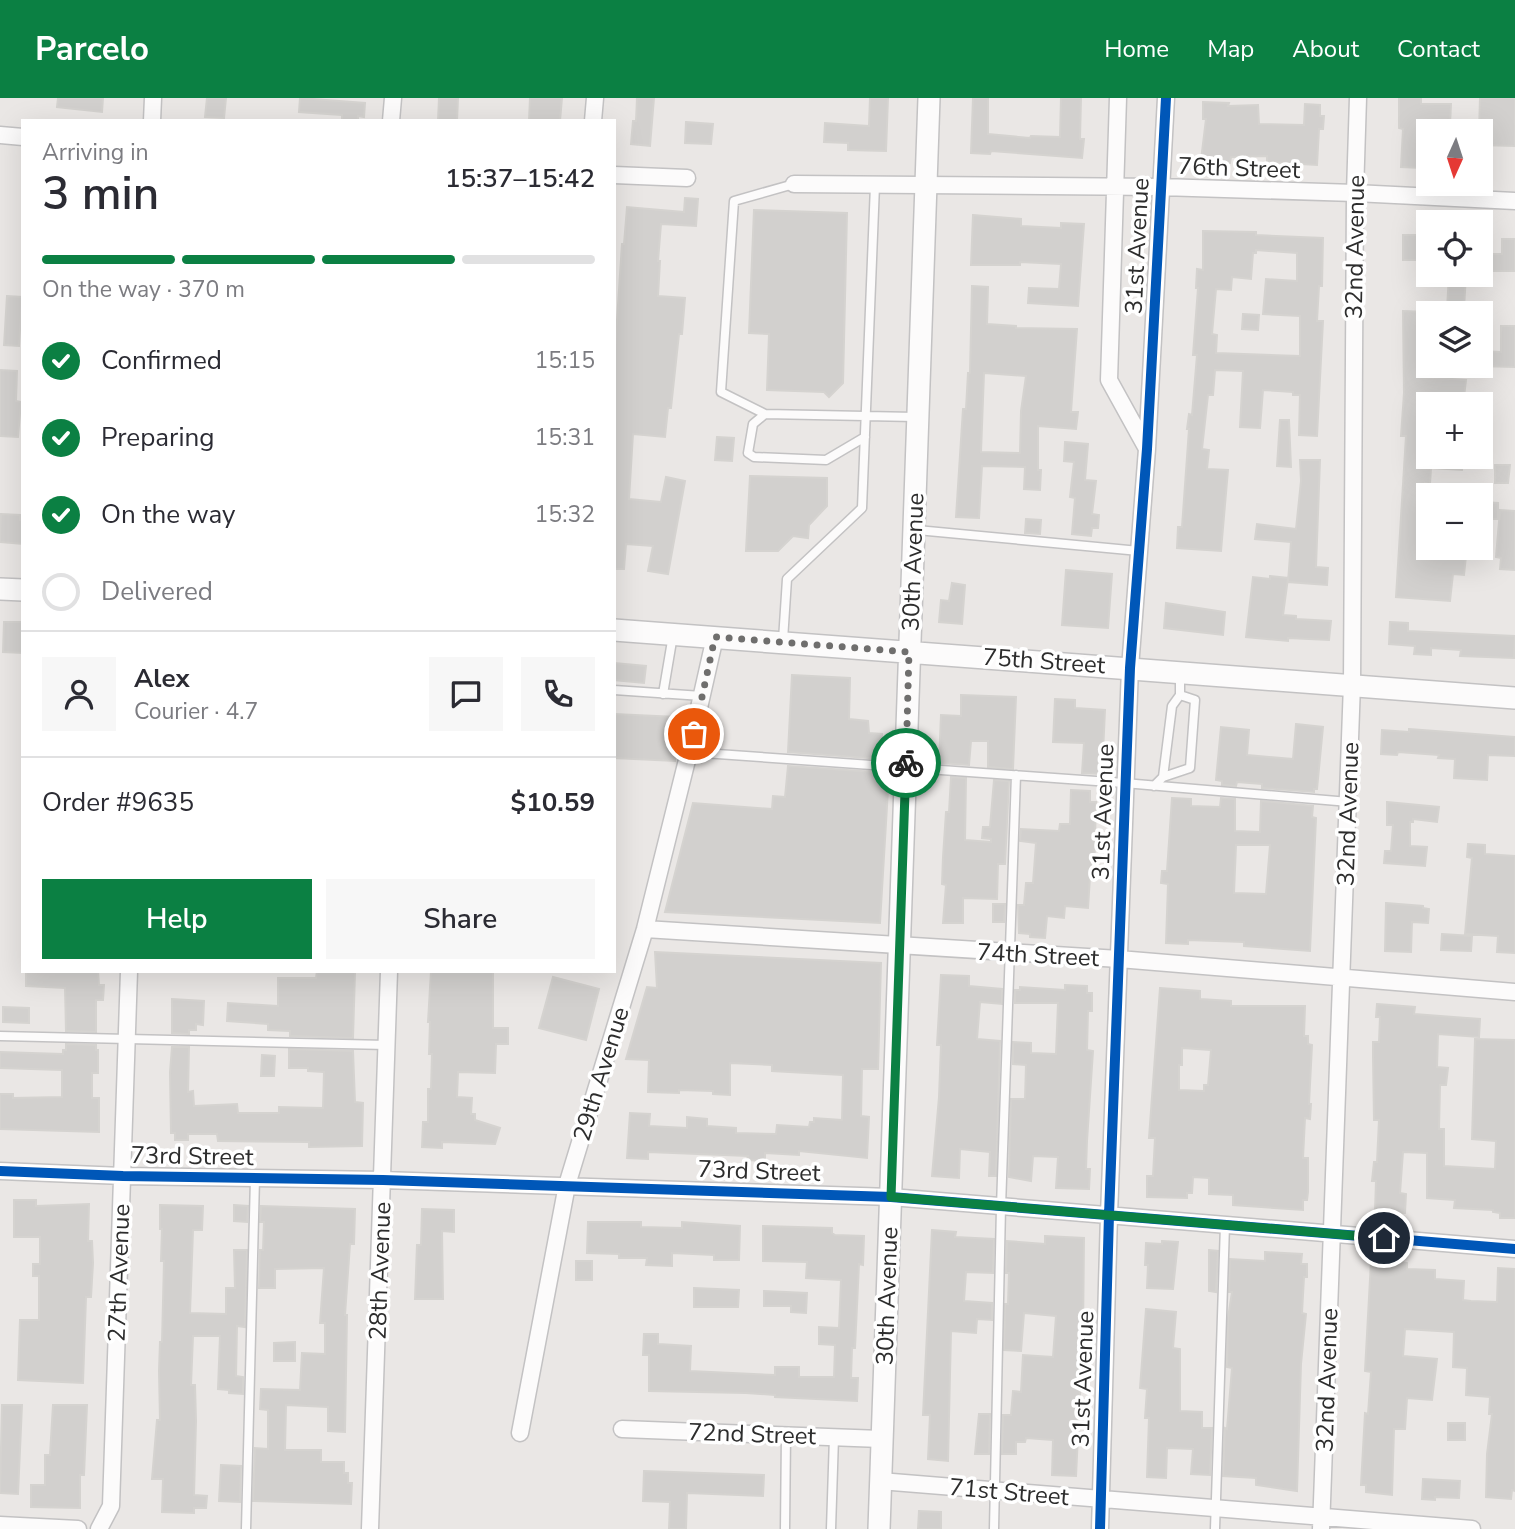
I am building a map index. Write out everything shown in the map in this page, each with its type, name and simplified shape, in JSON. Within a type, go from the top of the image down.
[{"type":"street","points":[[152,119],[153,98]]},
{"type":"street","points":[[391,119],[393,98]]},
{"type":"street","points":[[593,119],[595,98]]},
{"type":"street","name":"30th Avenue","points":[[879,1529],[929,98]]},
{"type":"street","name":"31st Avenue","points":[[1118,98],[1109,380],[1147,449]]},
{"type":"street","name":"31st Avenue","points":[[1100,1529],[1129,667],[1147,449],[1166,98]]},
{"type":"street","name":"32nd Avenue","points":[[1321,1523],[1349,802],[1358,98]]},
{"type":"street","points":[[0,135],[21,137]]},
{"type":"street","points":[[616,175],[687,178]]},
{"type":"street","name":"76th Street","points":[[794,184],[1161,187],[1355,192],[1515,201]]},
{"type":"street","points":[[0,589],[21,590]]},
{"type":"street","name":"75th Street","points":[[616,630],[1515,698]]},
{"type":"street","name":"29th Avenue","points":[[520,1433],[567,1185],[645,929],[715,637]]},
{"type":"street","name":"74th Street","points":[[645,929],[1119,959],[1515,992]]},
{"type":"street","name":"27th Avenue","points":[[99,1529],[111,1506],[129,973]]},
{"type":"street","name":"28th Avenue","points":[[370,1529],[389,973]]},
{"type":"street","name":"73rd Street","points":[[0,1171],[567,1185],[891,1197],[1515,1249]]},
{"type":"street","name":"72nd Street","points":[[622,1429],[881,1438]]},
{"type":"street","name":"71st Street","points":[[880,1481],[1215,1508],[1321,1523],[1472,1529]]},
{"type":"street","points":[[0,1525],[78,1529]]},
{"type":"lane","points":[[794,184],[734,201],[721,392],[765,414],[918,418]]},
{"type":"lane","points":[[783,642],[787,579],[862,508],[875,185]]},
{"type":"lane","points":[[765,414],[753,424],[748,453],[754,457],[826,460],[866,437]]},
{"type":"lane","points":[[914,529],[1139,551]]},
{"type":"lane","points":[[663,694],[673,634]]},
{"type":"lane","points":[[1164,777],[1172,706],[1180,695],[1180,671]]},
{"type":"lane","points":[[616,690],[702,696]]},
{"type":"lane","points":[[1154,786],[1164,777],[1190,768],[1195,700],[1180,695]]},
{"type":"lane","points":[[689,752],[1349,802]]},
{"type":"lane","points":[[994,1529],[1001,1206],[1016,775]]},
{"type":"lane","points":[[0,1036],[387,1045]]},
{"type":"lane","points":[[246,1529],[255,1178]]},
{"type":"lane","points":[[1214,1529],[1225,1225]]},
{"type":"lane","points":[[785,1529],[786,1435]]},
{"type":"lane","points":[[831,1529],[834,1437]]},
{"type":"building","points":[[58,98],[103,98],[102,112],[57,107]]},
{"type":"building","points":[[207,98],[226,98],[224,118],[205,117]]},
{"type":"building","points":[[300,98],[365,103],[364,117],[358,116],[358,119],[299,112]]},
{"type":"building","points":[[439,98],[458,98],[457,119],[438,119]]},
{"type":"building","points":[[530,98],[562,98],[560,119],[529,119]]},
{"type":"building","points":[[637,98],[654,98],[650,146],[631,144]]},
{"type":"building","points":[[870,98],[888,98],[886,151],[848,150],[848,143],[824,142],[825,123],[869,126]]},
{"type":"building","points":[[973,98],[988,98],[988,134],[1030,138],[1060,137],[1061,98],[1081,98],[1080,139],[1084,139],[1082,158],[991,151],[990,154],[971,153]]},
{"type":"building","points":[[1399,98],[1421,98],[1421,104],[1451,104],[1450,119],[1416,119],[1416,168],[1401,167],[1403,129],[1399,128]]},
{"type":"building","points":[[1480,98],[1515,98],[1515,146],[1493,145],[1493,119],[1479,119]]},
{"type":"building","points":[[1203,102],[1229,103],[1228,106],[1258,105],[1259,124],[1304,125],[1305,104],[1320,105],[1320,116],[1324,116],[1323,129],[1319,129],[1317,165],[1267,162],[1267,156],[1231,157],[1230,163],[1201,160],[1206,119],[1203,119]]},
{"type":"building","points":[[686,122],[713,124],[711,144],[685,143]]},
{"type":"building","points":[[685,198],[698,199],[696,226],[661,224],[658,261],[658,296],[685,298],[671,408],[668,408],[665,437],[633,434],[629,499],[661,502],[666,477],[685,481],[668,574],[648,571],[653,546],[626,544],[624,569],[616,569],[616,336],[627,207],[684,212]]},
{"type":"building","points":[[754,210],[847,213],[843,383],[829,397],[824,392],[767,390],[769,334],[749,333]]},
{"type":"building","points":[[973,215],[1021,219],[1021,226],[1061,228],[1061,223],[1084,224],[1078,306],[1028,303],[1029,288],[1059,289],[1061,264],[1020,262],[1020,265],[971,265]]},
{"type":"building","points":[[1203,231],[1323,238],[1322,286],[1319,286],[1317,321],[1323,321],[1317,436],[1299,435],[1300,395],[1293,395],[1293,392],[1263,390],[1260,428],[1240,427],[1243,371],[1215,370],[1213,395],[1208,395],[1202,449],[1209,450],[1207,469],[1228,470],[1221,551],[1177,548],[1178,527],[1182,527],[1187,429],[1189,414],[1192,415],[1197,355],[1193,355],[1197,269],[1203,270]],"holes":[[[1256,250],[1297,253],[1297,281],[1266,279],[1263,314],[1300,316],[1300,356],[1216,353],[1217,335],[1212,334],[1216,289],[1231,290],[1232,277],[1251,279],[1253,253],[1256,253]]]},
{"type":"building","points":[[1403,235],[1416,235],[1416,260],[1403,260]]},
{"type":"building","points":[[1502,239],[1515,239],[1515,271],[1493,271],[1493,254],[1502,254]]},
{"type":"building","points":[[972,286],[988,287],[987,324],[1016,328],[1077,329],[1071,412],[1078,412],[1076,429],[1038,426],[1040,490],[1024,489],[1025,467],[982,466],[979,518],[956,517],[963,409],[966,409],[970,373]],"holes":[[[984,373],[1026,376],[1021,411],[1020,453],[981,452]]]},
{"type":"building","points":[[1448,287],[1465,287],[1464,301],[1447,301]]},
{"type":"building","points":[[7,296],[21,297],[19,346],[4,345]]},
{"type":"building","points":[[1403,311],[1416,312],[1416,378],[1466,380],[1465,392],[1416,392],[1416,469],[1431,469],[1430,483],[1416,483],[1416,560],[1466,560],[1464,575],[1453,574],[1450,601],[1396,597],[1406,436],[1401,436],[1404,393]]},
{"type":"building","points":[[1243,314],[1259,315],[1258,330],[1242,329]]},
{"type":"building","points":[[1501,326],[1515,326],[1515,367],[1493,366],[1493,352],[1501,352]]},
{"type":"building","points":[[0,370],[17,371],[16,401],[21,402],[18,437],[0,436]]},
{"type":"building","points":[[1280,420],[1289,420],[1291,467],[1277,466]]},
{"type":"building","points":[[717,437],[734,438],[732,461],[715,460]]},
{"type":"building","points":[[1065,442],[1088,444],[1085,480],[1096,481],[1092,514],[1099,515],[1098,528],[1092,528],[1091,536],[1072,534],[1075,498],[1070,497],[1074,462],[1064,461]]},
{"type":"building","points":[[1300,460],[1320,460],[1316,567],[1328,568],[1327,585],[1288,582],[1291,542],[1255,539],[1257,524],[1296,529],[1301,481]]},
{"type":"building","points":[[1495,465],[1510,465],[1508,483],[1495,483]]},
{"type":"building","points":[[750,476],[827,478],[827,506],[809,525],[808,538],[793,536],[778,551],[746,551]]},
{"type":"building","points":[[1493,503],[1498,503],[1498,519],[1493,519]]},
{"type":"building","points":[[1500,510],[1515,511],[1515,570],[1500,569],[1501,558],[1496,557]]},
{"type":"building","points":[[1,514],[20,515],[21,544],[0,542]]},
{"type":"building","points":[[1026,519],[1041,520],[1040,534],[1025,533]]},
{"type":"building","points":[[1066,570],[1112,574],[1108,628],[1062,625]]},
{"type":"building","points":[[1270,576],[1288,578],[1283,615],[1296,616],[1296,619],[1331,621],[1329,640],[1288,638],[1288,641],[1246,637],[1253,577],[1270,579]]},
{"type":"building","points":[[952,583],[965,585],[962,624],[939,622],[941,600],[949,601]]},
{"type":"building","points":[[1166,603],[1225,612],[1223,635],[1164,628]]},
{"type":"building","points":[[4,622],[21,622],[21,653],[3,652]]},
{"type":"building","points":[[1390,622],[1408,623],[1408,631],[1515,636],[1514,658],[1460,656],[1461,650],[1431,648],[1431,655],[1414,654],[1415,646],[1389,644]]},
{"type":"building","points":[[616,663],[646,666],[644,683],[616,680]]},
{"type":"building","points":[[792,675],[850,678],[849,719],[868,721],[869,733],[882,734],[881,759],[788,752]]},
{"type":"building","points":[[961,695],[1016,697],[1013,769],[988,767],[988,741],[971,741],[969,765],[939,763],[941,715],[961,716]]},
{"type":"building","points":[[1055,699],[1075,700],[1075,708],[1105,710],[1102,774],[1082,773],[1084,743],[1053,742]]},
{"type":"building","points":[[616,714],[677,717],[675,761],[616,758]]},
{"type":"building","points":[[1296,724],[1323,727],[1317,789],[1314,789],[1314,792],[1262,788],[1262,784],[1237,782],[1236,786],[1222,785],[1222,781],[1216,780],[1221,727],[1249,730],[1247,755],[1293,759]]},
{"type":"building","points":[[1409,729],[1515,737],[1515,756],[1488,755],[1487,780],[1454,778],[1455,759],[1438,758],[1439,755],[1398,752],[1397,755],[1381,754],[1382,730],[1409,732]]},
{"type":"building","points":[[788,766],[889,773],[880,923],[665,912],[693,803],[772,809],[773,796],[785,797]]},
{"type":"building","points":[[951,777],[966,778],[965,840],[991,842],[991,839],[982,838],[983,827],[990,827],[994,780],[1009,781],[1005,864],[998,864],[997,899],[963,898],[963,923],[943,923],[946,885],[942,884],[943,857]]},
{"type":"building","points":[[1071,790],[1090,791],[1090,802],[1096,802],[1094,877],[1090,877],[1088,908],[1065,906],[1064,918],[1047,916],[1045,938],[1030,937],[1030,934],[1019,933],[1018,905],[1024,905],[1026,883],[1033,883],[1036,843],[1020,841],[1021,829],[1059,831],[1060,824],[1070,824]]},
{"type":"building","points":[[1172,798],[1191,799],[1191,806],[1220,807],[1221,798],[1235,799],[1235,831],[1260,832],[1261,801],[1313,806],[1312,817],[1316,818],[1310,951],[1244,946],[1244,942],[1188,940],[1188,944],[1166,943],[1168,884],[1161,883],[1162,871],[1167,871]],"holes":[[[1236,845],[1270,845],[1266,894],[1234,893]]]},
{"type":"building","points":[[1387,802],[1439,807],[1437,822],[1413,819],[1413,822],[1410,822],[1410,846],[1427,847],[1425,866],[1384,863],[1385,851],[1391,851],[1393,825],[1387,825]]},
{"type":"building","points":[[1468,844],[1485,845],[1485,854],[1515,856],[1515,953],[1497,952],[1498,936],[1465,934],[1472,858],[1467,857]]},
{"type":"building","points":[[1386,903],[1423,906],[1429,909],[1428,923],[1412,922],[1411,952],[1385,951]]},
{"type":"building","points":[[993,904],[1005,904],[1004,922],[993,922]]},
{"type":"building","points":[[1442,934],[1472,936],[1471,951],[1441,950]]},
{"type":"building","points":[[655,952],[881,963],[878,1069],[862,1069],[861,1116],[869,1117],[867,1158],[799,1151],[799,1155],[765,1153],[765,1161],[747,1160],[748,1156],[648,1152],[648,1159],[627,1158],[630,1113],[650,1114],[649,1126],[687,1128],[687,1117],[707,1119],[707,1126],[736,1128],[736,1133],[776,1134],[777,1125],[809,1127],[814,1118],[842,1120],[843,1075],[772,1071],[772,1065],[730,1063],[730,1095],[713,1094],[713,1091],[648,1092],[649,1060],[626,1059],[647,987],[657,988]]},
{"type":"building","points":[[26,973],[98,973],[99,985],[104,985],[103,1000],[96,1000],[96,1032],[66,1031],[65,988],[26,986]]},
{"type":"building","points":[[317,973],[355,973],[353,1038],[290,1036],[290,1031],[268,1030],[268,1024],[227,1021],[228,1003],[278,1006],[278,978],[316,978]]},
{"type":"building","points":[[431,973],[493,973],[493,1028],[508,1028],[508,1044],[496,1044],[495,1073],[458,1072],[457,1097],[472,1098],[471,1114],[475,1114],[475,1120],[500,1128],[495,1144],[442,1142],[442,1148],[422,1147],[423,1122],[428,1122],[428,1089],[431,1089],[432,1054],[429,1054]]},
{"type":"building","points":[[941,975],[969,976],[969,986],[1002,989],[1002,1004],[980,1002],[977,1039],[1000,1041],[996,1176],[989,1176],[990,1152],[960,1149],[959,1178],[932,1176],[939,1097],[941,1045],[937,1045]]},
{"type":"building","points":[[553,977],[599,989],[586,1040],[539,1028]]},
{"type":"building","points":[[1065,985],[1087,986],[1087,993],[1092,993],[1092,1011],[1088,1011],[1087,1050],[1093,1051],[1086,1169],[1090,1169],[1089,1189],[1056,1188],[1058,1157],[1033,1156],[1031,1181],[1009,1177],[1011,1099],[1025,1099],[1026,1065],[1013,1064],[1013,1042],[1031,1043],[1031,1053],[1056,1054],[1058,1003],[1015,1003],[1015,990],[1020,990],[1020,987],[1065,990]]},
{"type":"building","points":[[1160,988],[1200,991],[1200,999],[1231,1001],[1231,1006],[1305,1006],[1304,1036],[1308,1036],[1308,1044],[1312,1045],[1310,1119],[1305,1118],[1303,1158],[1308,1158],[1308,1192],[1307,1200],[1303,1200],[1303,1210],[1233,1205],[1233,1195],[1209,1194],[1209,1178],[1193,1177],[1192,1193],[1187,1193],[1187,1198],[1147,1197],[1147,1176],[1153,1176],[1155,1138],[1149,1138]],"holes":[[[1182,1048],[1211,1050],[1208,1085],[1204,1085],[1204,1091],[1179,1090]]]},
{"type":"building","points":[[172,999],[204,1001],[203,1025],[196,1024],[196,1030],[189,1030],[189,1034],[172,1033]]},
{"type":"building","points":[[1377,1004],[1415,1007],[1414,1014],[1480,1019],[1479,1037],[1438,1034],[1437,1067],[1448,1068],[1446,1085],[1440,1085],[1439,1129],[1444,1129],[1444,1166],[1495,1169],[1496,1141],[1472,1139],[1475,1039],[1515,1040],[1515,1218],[1500,1218],[1500,1213],[1493,1210],[1454,1208],[1455,1200],[1427,1198],[1427,1153],[1403,1152],[1400,1193],[1406,1194],[1405,1213],[1375,1211],[1376,1181],[1372,1181],[1374,1162],[1377,1162],[1379,1120],[1374,1120],[1373,1042],[1379,1042],[1380,1017],[1376,1017]]},
{"type":"building","points":[[3,1007],[29,1008],[29,1023],[3,1022]]},
{"type":"building","points":[[66,1044],[96,1045],[98,1050],[98,1073],[92,1073],[92,1098],[99,1098],[99,1132],[0,1129],[0,1094],[13,1094],[13,1098],[62,1097],[62,1070],[0,1068],[0,1052],[63,1054]]},
{"type":"building","points":[[172,1047],[189,1047],[188,1092],[193,1091],[194,1106],[237,1104],[238,1113],[279,1113],[279,1107],[323,1108],[324,1072],[308,1071],[308,1068],[289,1068],[289,1049],[353,1051],[355,1102],[363,1103],[362,1146],[309,1147],[309,1142],[218,1141],[217,1134],[188,1134],[188,1140],[175,1140],[175,1133],[171,1133]]},
{"type":"building","points":[[262,1055],[275,1056],[274,1076],[261,1076]]},
{"type":"building","points":[[14,1200],[36,1200],[36,1206],[89,1204],[88,1241],[92,1241],[93,1263],[91,1297],[86,1297],[83,1383],[18,1380],[20,1320],[39,1320],[39,1276],[33,1276],[33,1264],[40,1264],[40,1237],[14,1237]]},
{"type":"building","points":[[160,1205],[203,1206],[202,1230],[193,1230],[190,1313],[226,1314],[226,1288],[235,1288],[234,1250],[247,1250],[245,1327],[237,1326],[236,1376],[243,1377],[243,1394],[218,1389],[220,1336],[193,1336],[191,1385],[195,1385],[196,1421],[194,1495],[207,1496],[206,1508],[194,1508],[194,1513],[162,1512],[163,1479],[152,1479],[157,1420],[160,1420],[159,1371],[164,1261],[161,1261]]},
{"type":"building","points":[[234,1205],[248,1206],[247,1222],[234,1221]]},
{"type":"building","points":[[261,1206],[355,1209],[354,1244],[350,1244],[345,1315],[345,1432],[328,1431],[328,1407],[286,1405],[285,1450],[321,1450],[321,1462],[344,1462],[344,1473],[348,1473],[348,1483],[352,1483],[351,1504],[253,1501],[255,1448],[268,1449],[268,1410],[260,1409],[261,1389],[300,1390],[302,1353],[325,1354],[325,1323],[320,1323],[324,1268],[275,1269],[275,1288],[259,1288],[264,1222],[260,1222]]},
{"type":"building","points":[[422,1209],[454,1210],[454,1232],[442,1231],[443,1299],[415,1299],[417,1245],[421,1245]]},
{"type":"building","points":[[588,1222],[641,1222],[641,1227],[682,1228],[682,1222],[740,1226],[739,1260],[714,1260],[714,1255],[672,1253],[672,1266],[646,1265],[647,1258],[619,1258],[619,1254],[587,1253]]},
{"type":"building","points":[[763,1226],[832,1228],[835,1235],[864,1236],[863,1265],[859,1264],[855,1348],[852,1348],[851,1378],[858,1378],[857,1401],[746,1393],[649,1391],[649,1355],[643,1355],[644,1334],[658,1334],[658,1344],[691,1346],[690,1371],[775,1375],[775,1367],[799,1367],[799,1377],[834,1377],[835,1345],[819,1344],[819,1327],[839,1328],[841,1280],[806,1278],[807,1262],[763,1261]]},
{"type":"building","points":[[932,1230],[956,1232],[955,1237],[994,1239],[993,1273],[966,1272],[964,1301],[992,1303],[992,1320],[977,1319],[976,1333],[951,1331],[948,1461],[928,1459],[930,1415],[923,1415]]},
{"type":"building","points":[[1045,1236],[1084,1238],[1083,1334],[1076,1476],[1052,1475],[1053,1440],[1026,1438],[1025,1442],[1016,1442],[1016,1454],[1002,1454],[1003,1415],[1011,1415],[1013,1391],[1021,1392],[1023,1355],[1053,1357],[1056,1316],[1024,1313],[1021,1351],[1004,1350],[1009,1273],[1006,1273],[1007,1241],[1045,1244]]},
{"type":"building","points":[[1162,1241],[1178,1242],[1173,1289],[1147,1288],[1146,1243],[1162,1244]]},
{"type":"building","points":[[1209,1250],[1218,1251],[1216,1292],[1209,1291]]},
{"type":"building","points":[[1265,1252],[1302,1254],[1301,1264],[1307,1264],[1302,1313],[1306,1314],[1301,1364],[1297,1491],[1256,1485],[1256,1478],[1223,1476],[1232,1368],[1227,1367],[1228,1318],[1232,1292],[1229,1292],[1230,1259],[1265,1261]]},
{"type":"building","points":[[1384,1259],[1407,1263],[1407,1269],[1435,1270],[1435,1279],[1464,1281],[1463,1300],[1471,1301],[1497,1302],[1498,1268],[1515,1269],[1515,1491],[1512,1490],[1511,1499],[1486,1497],[1487,1454],[1492,1414],[1489,1414],[1490,1397],[1466,1395],[1467,1368],[1453,1367],[1454,1332],[1405,1329],[1403,1356],[1437,1359],[1432,1400],[1407,1398],[1405,1429],[1394,1429],[1392,1495],[1366,1492],[1366,1485],[1361,1485],[1365,1413],[1368,1414],[1371,1372],[1365,1371],[1371,1261],[1384,1262]]},
{"type":"building","points":[[576,1261],[592,1261],[592,1280],[576,1280]]},
{"type":"building","points":[[694,1288],[739,1290],[738,1307],[694,1307]]},
{"type":"building","points":[[764,1291],[807,1293],[806,1313],[791,1312],[791,1306],[764,1306]]},
{"type":"building","points":[[1146,1309],[1176,1312],[1173,1348],[1180,1349],[1180,1411],[1202,1412],[1202,1428],[1212,1428],[1210,1475],[1191,1474],[1193,1449],[1167,1448],[1166,1478],[1147,1477],[1147,1389],[1140,1388]]},
{"type":"building","points":[[295,1342],[295,1361],[274,1361],[274,1343]]},
{"type":"building","points":[[2,1405],[22,1405],[18,1494],[0,1493]]},
{"type":"building","points":[[53,1405],[87,1405],[84,1475],[80,1475],[80,1508],[31,1507],[31,1485],[45,1485],[45,1455],[50,1455]]},
{"type":"building","points":[[979,1414],[990,1414],[989,1454],[975,1454]]},
{"type":"building","points":[[1448,1423],[1465,1423],[1465,1440],[1448,1440]]},
{"type":"building","points":[[221,1465],[241,1466],[240,1502],[219,1501]]},
{"type":"building","points":[[644,1471],[764,1475],[763,1496],[687,1493],[686,1529],[669,1529],[670,1502],[643,1501]]},
{"type":"building","points":[[1423,1479],[1460,1481],[1459,1498],[1422,1499]]},
{"type":"building","points":[[919,1511],[941,1512],[941,1529],[918,1529]]},
{"type":"cycle path","points":[[1100,1529],[1130,668],[1147,449],[1166,98]]},
{"type":"cycle path","points":[[0,1171],[123,1176],[383,1180],[891,1197],[1515,1249]]},
{"type":"way so far","points":[[694,734],[715,637],[909,652],[906,763]]},
{"type":"route","points":[[906,763],[891,1197],[1384,1238]]}]
